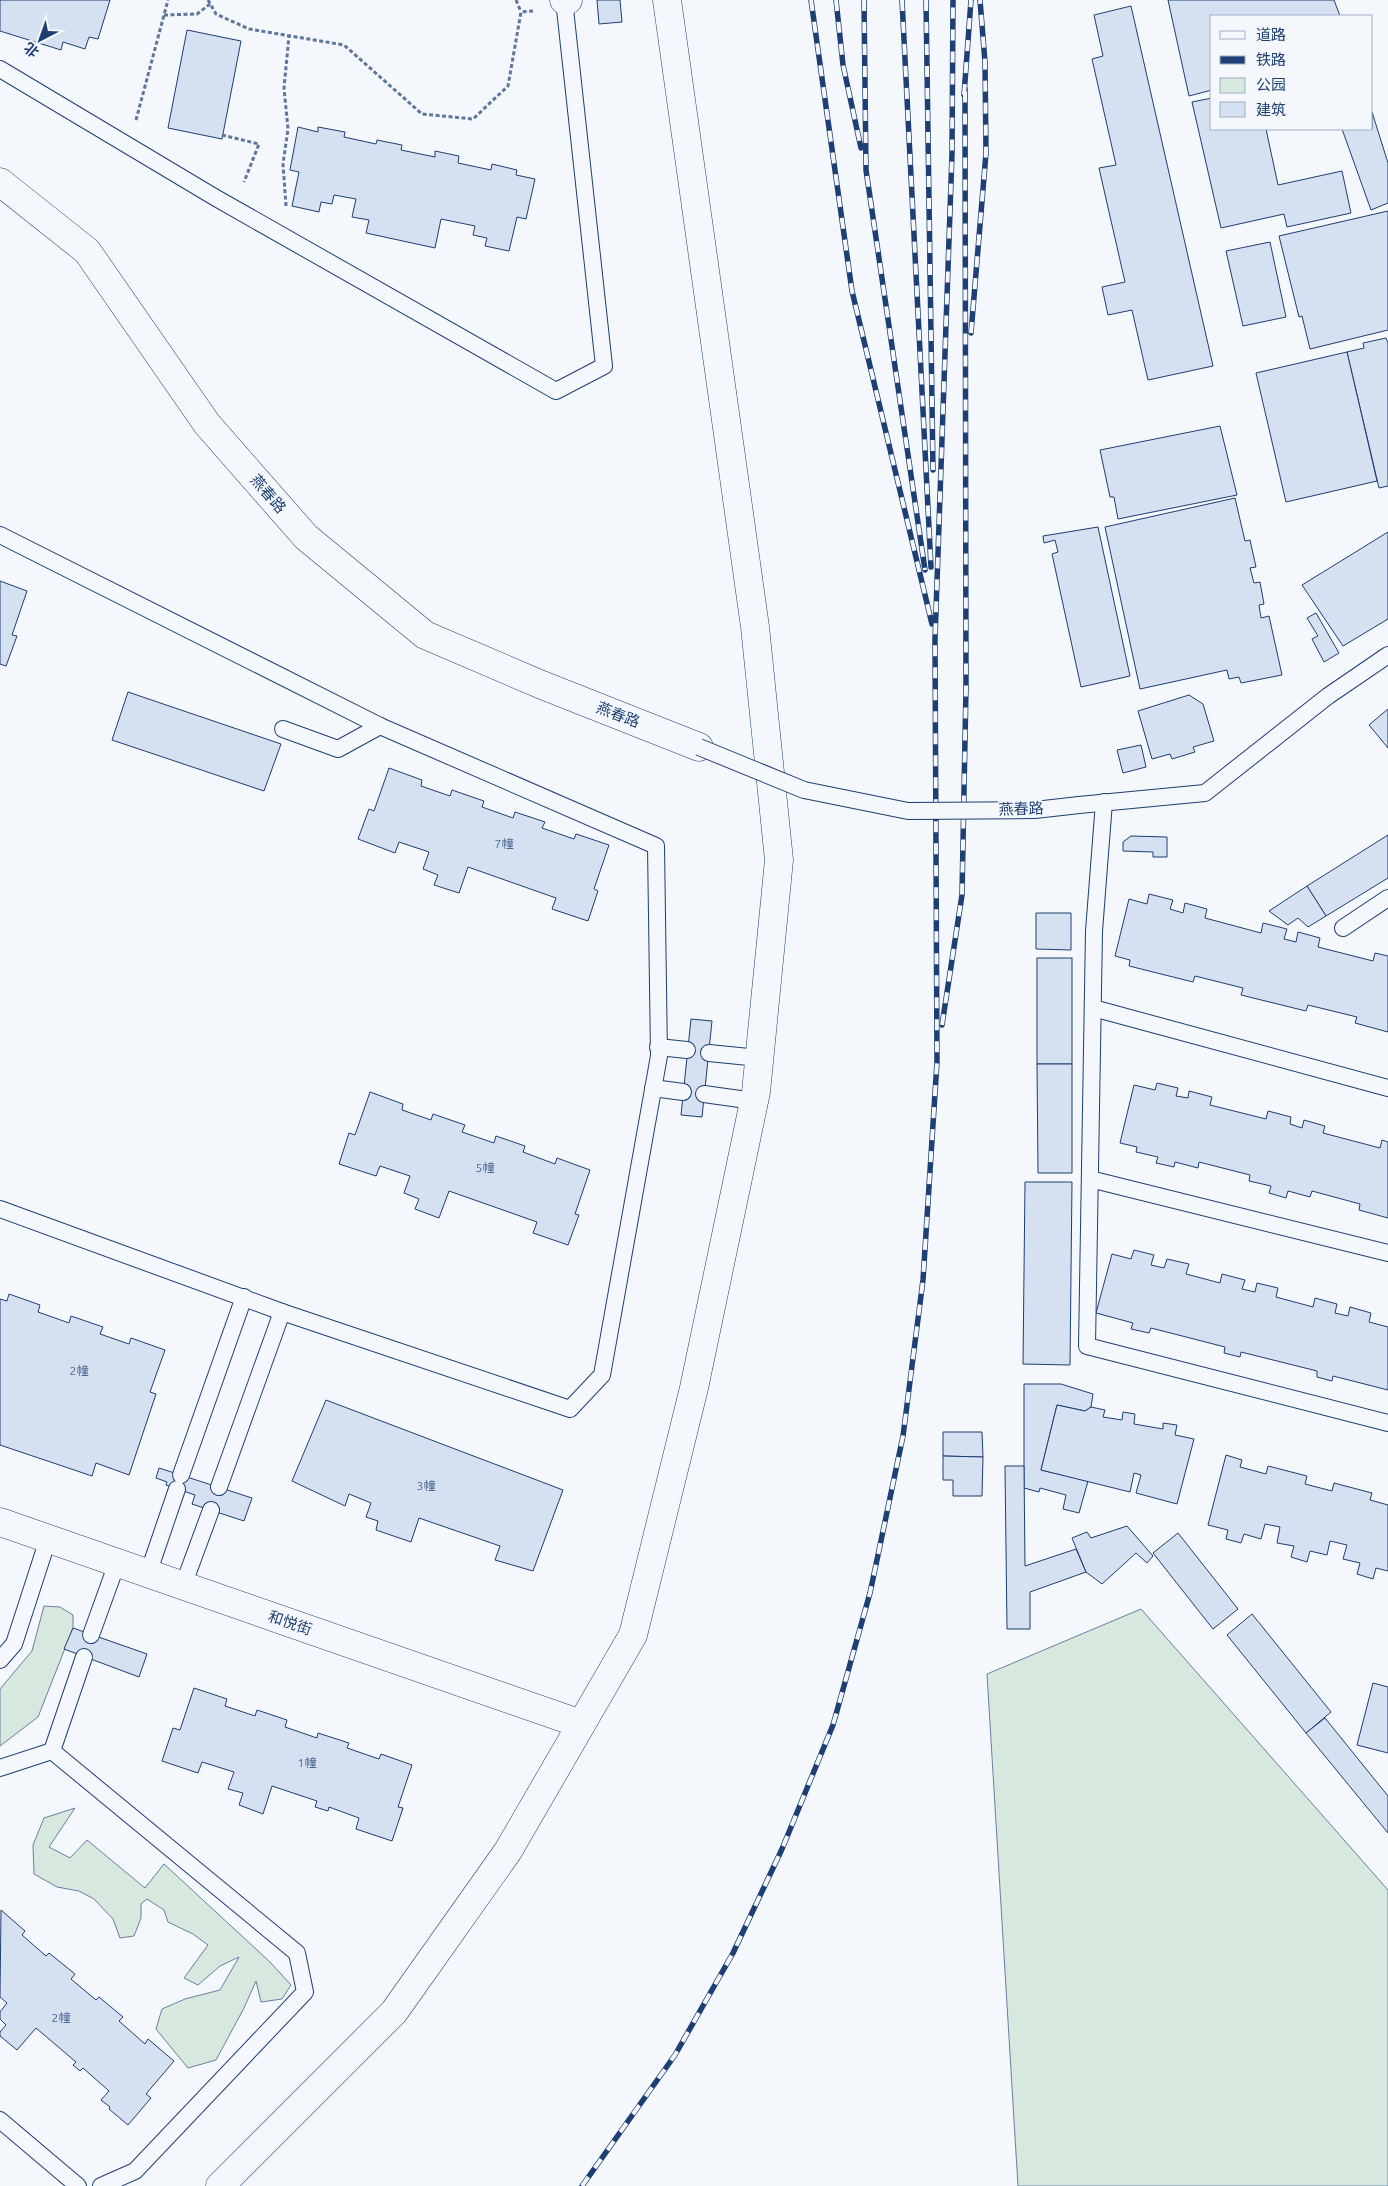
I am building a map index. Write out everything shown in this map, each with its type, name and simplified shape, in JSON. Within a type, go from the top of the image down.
[{"type":"street","points":[[220,2186],[394,2012],[508,1851],[633,1635],[694,1388],[754,1101],[779,860],[755,627],[667,0]]},
{"type":"street","name":"燕春路","points":[[0,182],[87,251],[207,424],[306,537],[425,635],[542,685],[699,747]]},
{"type":"street","name":"和悦街","points":[[0,1522],[580,1724]]},
{"type":"lane","points":[[0,68],[271,230],[556,391],[604,366],[565,2]]},
{"type":"lane","points":[[0,534],[380,726],[656,846],[658,1047],[653,1088],[602,1375],[570,1409],[282,1312],[0,1209]]},
{"type":"lane","name":"燕春路","points":[[699,747],[804,790],[908,810],[1035,810],[1205,794],[1328,696],[1388,655]]},
{"type":"lane","points":[[283,729],[338,749],[380,726]]},
{"type":"lane","points":[[1104,802],[1094,931],[1087,1346],[1388,1423]]},
{"type":"lane","points":[[1343,928],[1388,898]]},
{"type":"lane","points":[[1093,1008],[1388,1088]]},
{"type":"lane","points":[[658,1047],[687,1050]]},
{"type":"lane","points":[[709,1053],[759,1058]]},
{"type":"lane","points":[[653,1088],[684,1092]]},
{"type":"lane","points":[[704,1094],[754,1101]]},
{"type":"lane","points":[[1090,1179],[1388,1253]]},
{"type":"lane","points":[[148,1574],[244,1297]]},
{"type":"lane","points":[[219,1487],[282,1312]]},
{"type":"lane","points":[[183,1586],[211,1510]]},
{"type":"lane","points":[[0,1660],[14,1644],[48,1539]]},
{"type":"lane","points":[[91,1635],[116,1563]]},
{"type":"lane","points":[[52,1751],[84,1657]]},
{"type":"lane","points":[[0,1768],[52,1751]]},
{"type":"lane","points":[[52,1751],[297,1954],[306,1992],[135,2171],[100,2186]]},
{"type":"lane","points":[[0,2120],[78,2186]]},
{"type":"path","points":[[129,146],[168,0]]},
{"type":"path","points":[[208,0],[216,14],[249,29],[344,45],[422,114],[473,119],[508,86],[521,12],[516,0]]},
{"type":"path","points":[[521,12],[565,2]]},
{"type":"path","points":[[164,15],[197,14],[210,4]]},
{"type":"path","points":[[271,230],[286,206],[283,164],[288,129],[284,88],[290,36]]},
{"type":"path","points":[[222,135],[259,144],[247,178],[230,206]]},
{"type":"green space","points":[[44,1606],[60,1607],[73,1615],[73,1628],[38,1717],[0,1746],[0,1689],[32,1651]]},
{"type":"green space","points":[[1141,1609],[1388,1890],[1388,2186],[1018,2186],[987,1674]]},
{"type":"green space","points":[[75,1808],[49,1847],[70,1858],[87,1840],[145,1888],[164,1864],[270,1962],[291,1985],[282,1999],[261,2002],[256,1981],[216,2060],[188,2068],[156,2029],[162,2009],[185,1999],[220,1990],[239,1957],[220,1966],[198,1985],[184,1978],[208,1945],[193,1934],[168,1922],[164,1910],[147,1899],[141,1904],[141,1918],[134,1936],[120,1938],[113,1919],[94,1899],[79,1891],[57,1887],[34,1874],[33,1845],[44,1818]]},
{"type":"building","points":[[0,0],[110,0],[98,39],[89,37],[85,49],[63,42],[61,50],[0,31]]},
{"type":"building","points":[[597,0],[620,0],[622,22],[599,24]]},
{"type":"building","points":[[1168,0],[1334,0],[1340,15],[1210,15],[1210,91],[1189,96]]},
{"type":"building","points":[[1131,6],[1213,366],[1148,380],[1132,310],[1108,315],[1102,287],[1125,282],[1099,168],[1116,165],[1092,59],[1103,56],[1094,15]]},
{"type":"building","points":[[187,30],[241,41],[222,139],[168,128]]},
{"type":"building","points":[[1210,98],[1210,130],[1266,130],[1278,185],[1342,171],[1351,213],[1287,227],[1284,214],[1221,228],[1192,102]]},
{"type":"building","points":[[1373,115],[1388,163],[1388,203],[1371,210],[1342,130],[1373,130]]},
{"type":"building","points":[[298,127],[318,132],[318,127],[345,132],[344,137],[376,144],[377,140],[402,145],[401,150],[435,157],[435,151],[459,156],[458,163],[491,170],[492,164],[517,170],[516,175],[535,179],[526,219],[517,217],[509,251],[485,246],[487,238],[473,235],[475,226],[441,219],[435,248],[366,233],[369,220],[352,217],[356,199],[334,195],[332,204],[321,202],[319,212],[292,206],[299,172],[290,170]]},
{"type":"building","points":[[1388,211],[1388,330],[1310,349],[1302,316],[1299,317],[1279,236]]},
{"type":"building","points":[[1270,242],[1286,317],[1243,326],[1226,251]]},
{"type":"building","points":[[1386,338],[1388,343],[1388,486],[1379,488],[1347,352],[1364,348],[1363,343]]},
{"type":"building","points":[[1347,352],[1377,481],[1286,502],[1256,373]]},
{"type":"building","points":[[1220,426],[1237,495],[1118,519],[1114,497],[1110,497],[1100,450]]},
{"type":"building","points":[[1235,498],[1245,541],[1250,540],[1256,567],[1250,568],[1254,583],[1260,582],[1264,604],[1259,605],[1261,618],[1269,616],[1282,675],[1241,683],[1239,677],[1229,679],[1227,670],[1140,689],[1105,527]]},
{"type":"building","points":[[1098,527],[1130,676],[1081,687],[1052,554],[1058,552],[1055,540],[1044,543],[1043,536]]},
{"type":"building","points":[[1388,532],[1388,619],[1343,646],[1302,585]]},
{"type":"building","points":[[0,581],[27,591],[12,635],[17,636],[6,666],[0,664]]},
{"type":"building","points":[[1316,613],[1339,653],[1324,662],[1312,639],[1318,636],[1307,618]]},
{"type":"building","points":[[128,692],[281,744],[264,791],[112,740]]},
{"type":"building","points":[[1189,695],[1203,704],[1214,741],[1193,747],[1195,752],[1172,759],[1170,754],[1152,759],[1138,711]]},
{"type":"building","points":[[1388,709],[1388,748],[1369,725]]},
{"type":"building","points":[[1141,745],[1146,767],[1123,773],[1117,750]]},
{"type":"building","points":[[389,768],[422,780],[421,786],[450,796],[452,790],[484,801],[482,807],[513,818],[515,812],[545,822],[542,828],[574,839],[576,834],[609,845],[594,889],[598,891],[588,921],[552,909],[556,898],[468,867],[459,893],[434,885],[438,875],[423,869],[429,852],[399,842],[395,853],[358,839],[369,809],[374,811]]},
{"type":"building","points":[[1388,835],[1388,878],[1326,916],[1307,886]]},
{"type":"building","points":[[1131,836],[1167,837],[1167,857],[1153,857],[1153,852],[1123,851],[1123,842]]},
{"type":"building","points":[[1307,886],[1326,916],[1308,927],[1298,918],[1288,925],[1269,911]]},
{"type":"building","points":[[1149,894],[1173,900],[1170,909],[1183,913],[1185,903],[1207,909],[1205,918],[1261,933],[1263,923],[1287,929],[1284,939],[1296,942],[1298,932],[1320,938],[1318,947],[1373,961],[1375,953],[1388,956],[1388,1032],[1355,1023],[1357,1017],[1308,1005],[1306,1011],[1241,995],[1243,988],[1195,976],[1193,982],[1129,966],[1130,960],[1115,956],[1129,899],[1147,904]]},
{"type":"building","points":[[1036,913],[1071,913],[1071,950],[1036,949]]},
{"type":"building","points":[[1037,958],[1072,958],[1072,1064],[1037,1064]]},
{"type":"building","points":[[691,1019],[712,1021],[702,1117],[681,1115]]},
{"type":"building","points":[[1037,1064],[1072,1064],[1072,1173],[1038,1173]]},
{"type":"building","points":[[1157,1083],[1178,1088],[1176,1096],[1188,1098],[1189,1091],[1212,1097],[1210,1105],[1266,1119],[1268,1111],[1291,1117],[1290,1124],[1302,1128],[1304,1120],[1325,1126],[1323,1133],[1380,1148],[1382,1140],[1388,1142],[1388,1218],[1359,1210],[1360,1204],[1312,1191],[1310,1197],[1288,1191],[1286,1198],[1269,1193],[1271,1186],[1249,1181],[1250,1175],[1199,1162],[1198,1168],[1175,1162],[1174,1167],[1156,1163],[1158,1157],[1136,1152],[1137,1147],[1120,1143],[1134,1085],[1155,1090]]},
{"type":"building","points":[[370,1092],[403,1104],[402,1110],[431,1120],[433,1114],[465,1125],[462,1132],[494,1143],[496,1136],[525,1146],[523,1152],[555,1164],[557,1158],[590,1170],[575,1214],[579,1215],[568,1245],[533,1233],[537,1222],[449,1191],[439,1218],[415,1209],[419,1199],[404,1193],[410,1176],[380,1166],[376,1176],[339,1164],[349,1133],[355,1135]]},
{"type":"building","points":[[1025,1182],[1072,1182],[1070,1365],[1023,1364]]},
{"type":"building","points":[[1134,1250],[1154,1255],[1151,1265],[1164,1268],[1167,1259],[1189,1264],[1186,1274],[1220,1283],[1222,1274],[1245,1280],[1242,1289],[1255,1292],[1257,1283],[1278,1288],[1276,1297],[1313,1307],[1315,1298],[1337,1304],[1335,1313],[1348,1316],[1350,1307],[1371,1313],[1369,1322],[1388,1327],[1388,1390],[1333,1376],[1332,1381],[1317,1377],[1317,1371],[1241,1352],[1240,1357],[1224,1353],[1225,1347],[1151,1328],[1149,1333],[1131,1329],[1133,1323],[1096,1313],[1112,1254],[1131,1259]]},
{"type":"building","points":[[9,1294],[40,1305],[38,1312],[69,1323],[71,1316],[103,1327],[100,1334],[129,1344],[131,1338],[165,1350],[150,1392],[156,1394],[129,1475],[96,1463],[92,1476],[0,1445],[0,1299],[7,1301]]},
{"type":"building","points":[[1024,1384],[1061,1384],[1093,1394],[1091,1407],[1085,1411],[1057,1405],[1041,1470],[1088,1481],[1079,1513],[1063,1509],[1066,1495],[1040,1488],[1039,1492],[1024,1488]]},
{"type":"building","points":[[326,1400],[563,1490],[533,1571],[495,1560],[500,1546],[419,1518],[411,1542],[376,1530],[378,1521],[366,1517],[371,1503],[349,1494],[345,1506],[292,1481]]},
{"type":"building","points":[[1057,1405],[1085,1411],[1091,1407],[1105,1410],[1103,1417],[1122,1420],[1123,1412],[1135,1414],[1134,1424],[1163,1429],[1163,1423],[1177,1425],[1175,1435],[1194,1439],[1177,1504],[1136,1493],[1141,1475],[1134,1473],[1130,1492],[1041,1470]]},
{"type":"building","points":[[943,1432],[982,1432],[983,1457],[943,1456]]},
{"type":"building","points":[[1226,1455],[1242,1460],[1240,1467],[1266,1474],[1268,1466],[1307,1476],[1305,1484],[1332,1491],[1334,1483],[1372,1493],[1370,1500],[1388,1505],[1388,1571],[1376,1568],[1373,1579],[1357,1574],[1360,1563],[1343,1559],[1347,1545],[1330,1541],[1327,1555],[1310,1551],[1307,1562],[1291,1557],[1294,1546],[1277,1543],[1280,1527],[1265,1524],[1261,1539],[1244,1534],[1241,1543],[1226,1539],[1228,1530],[1208,1525]]},
{"type":"building","points":[[943,1456],[983,1457],[982,1496],[953,1496],[953,1480],[943,1480]]},
{"type":"building","points":[[1005,1466],[1024,1466],[1025,1566],[1076,1549],[1086,1572],[1030,1592],[1030,1629],[1007,1629]]},
{"type":"building","points":[[159,1468],[252,1498],[244,1521],[192,1504],[195,1495],[166,1485],[167,1482],[156,1478]]},
{"type":"building","points":[[1127,1526],[1153,1556],[1147,1563],[1136,1553],[1102,1584],[1086,1572],[1072,1538],[1087,1532],[1091,1538]]},
{"type":"building","points":[[1178,1533],[1238,1609],[1213,1629],[1153,1553]]},
{"type":"building","points":[[1252,1614],[1331,1712],[1306,1733],[1227,1635]]},
{"type":"building","points":[[73,1628],[147,1654],[139,1677],[64,1649]]},
{"type":"building","points":[[1373,1683],[1388,1687],[1388,1753],[1357,1745]]},
{"type":"building","points":[[194,1688],[227,1699],[225,1706],[255,1716],[257,1710],[287,1720],[285,1727],[317,1738],[318,1733],[349,1743],[347,1748],[379,1759],[381,1754],[412,1765],[398,1807],[403,1808],[392,1841],[356,1829],[359,1818],[329,1807],[328,1811],[315,1807],[317,1801],[272,1786],[263,1814],[239,1805],[243,1793],[228,1789],[234,1772],[202,1762],[198,1773],[162,1761],[173,1728],[180,1730]]},
{"type":"building","points":[[1325,1718],[1388,1796],[1388,1833],[1306,1733]]},
{"type":"building","points":[[1,1910],[25,1931],[22,1935],[46,1956],[49,1953],[75,1974],[71,1979],[96,2000],[99,1997],[123,2017],[119,2021],[145,2044],[148,2039],[174,2061],[146,2094],[151,2098],[128,2125],[101,2100],[109,2091],[83,2068],[80,2071],[73,2065],[76,2062],[36,2028],[17,2050],[0,2036],[0,2032],[6,2025],[0,2019],[0,2012],[7,2003],[0,1997]]},
{"type":"railway","points":[[811,0],[852,291],[932,624]]},
{"type":"railway","points":[[836,0],[843,65],[861,148]]},
{"type":"railway","points":[[864,0],[866,170],[925,570]]},
{"type":"railway","points":[[902,0],[931,567]]},
{"type":"railway","points":[[926,0],[933,470]]},
{"type":"railway","points":[[582,2186],[675,2055],[733,1953],[782,1849],[833,1725],[870,1593],[903,1436],[923,1280],[937,1062],[935,639],[952,154],[953,0]]},
{"type":"railway","points":[[964,95],[971,0]]},
{"type":"railway","points":[[971,333],[986,153],[985,62],[980,0]]},
{"type":"railway","points":[[942,1025],[962,895],[966,688],[965,89]]}]
